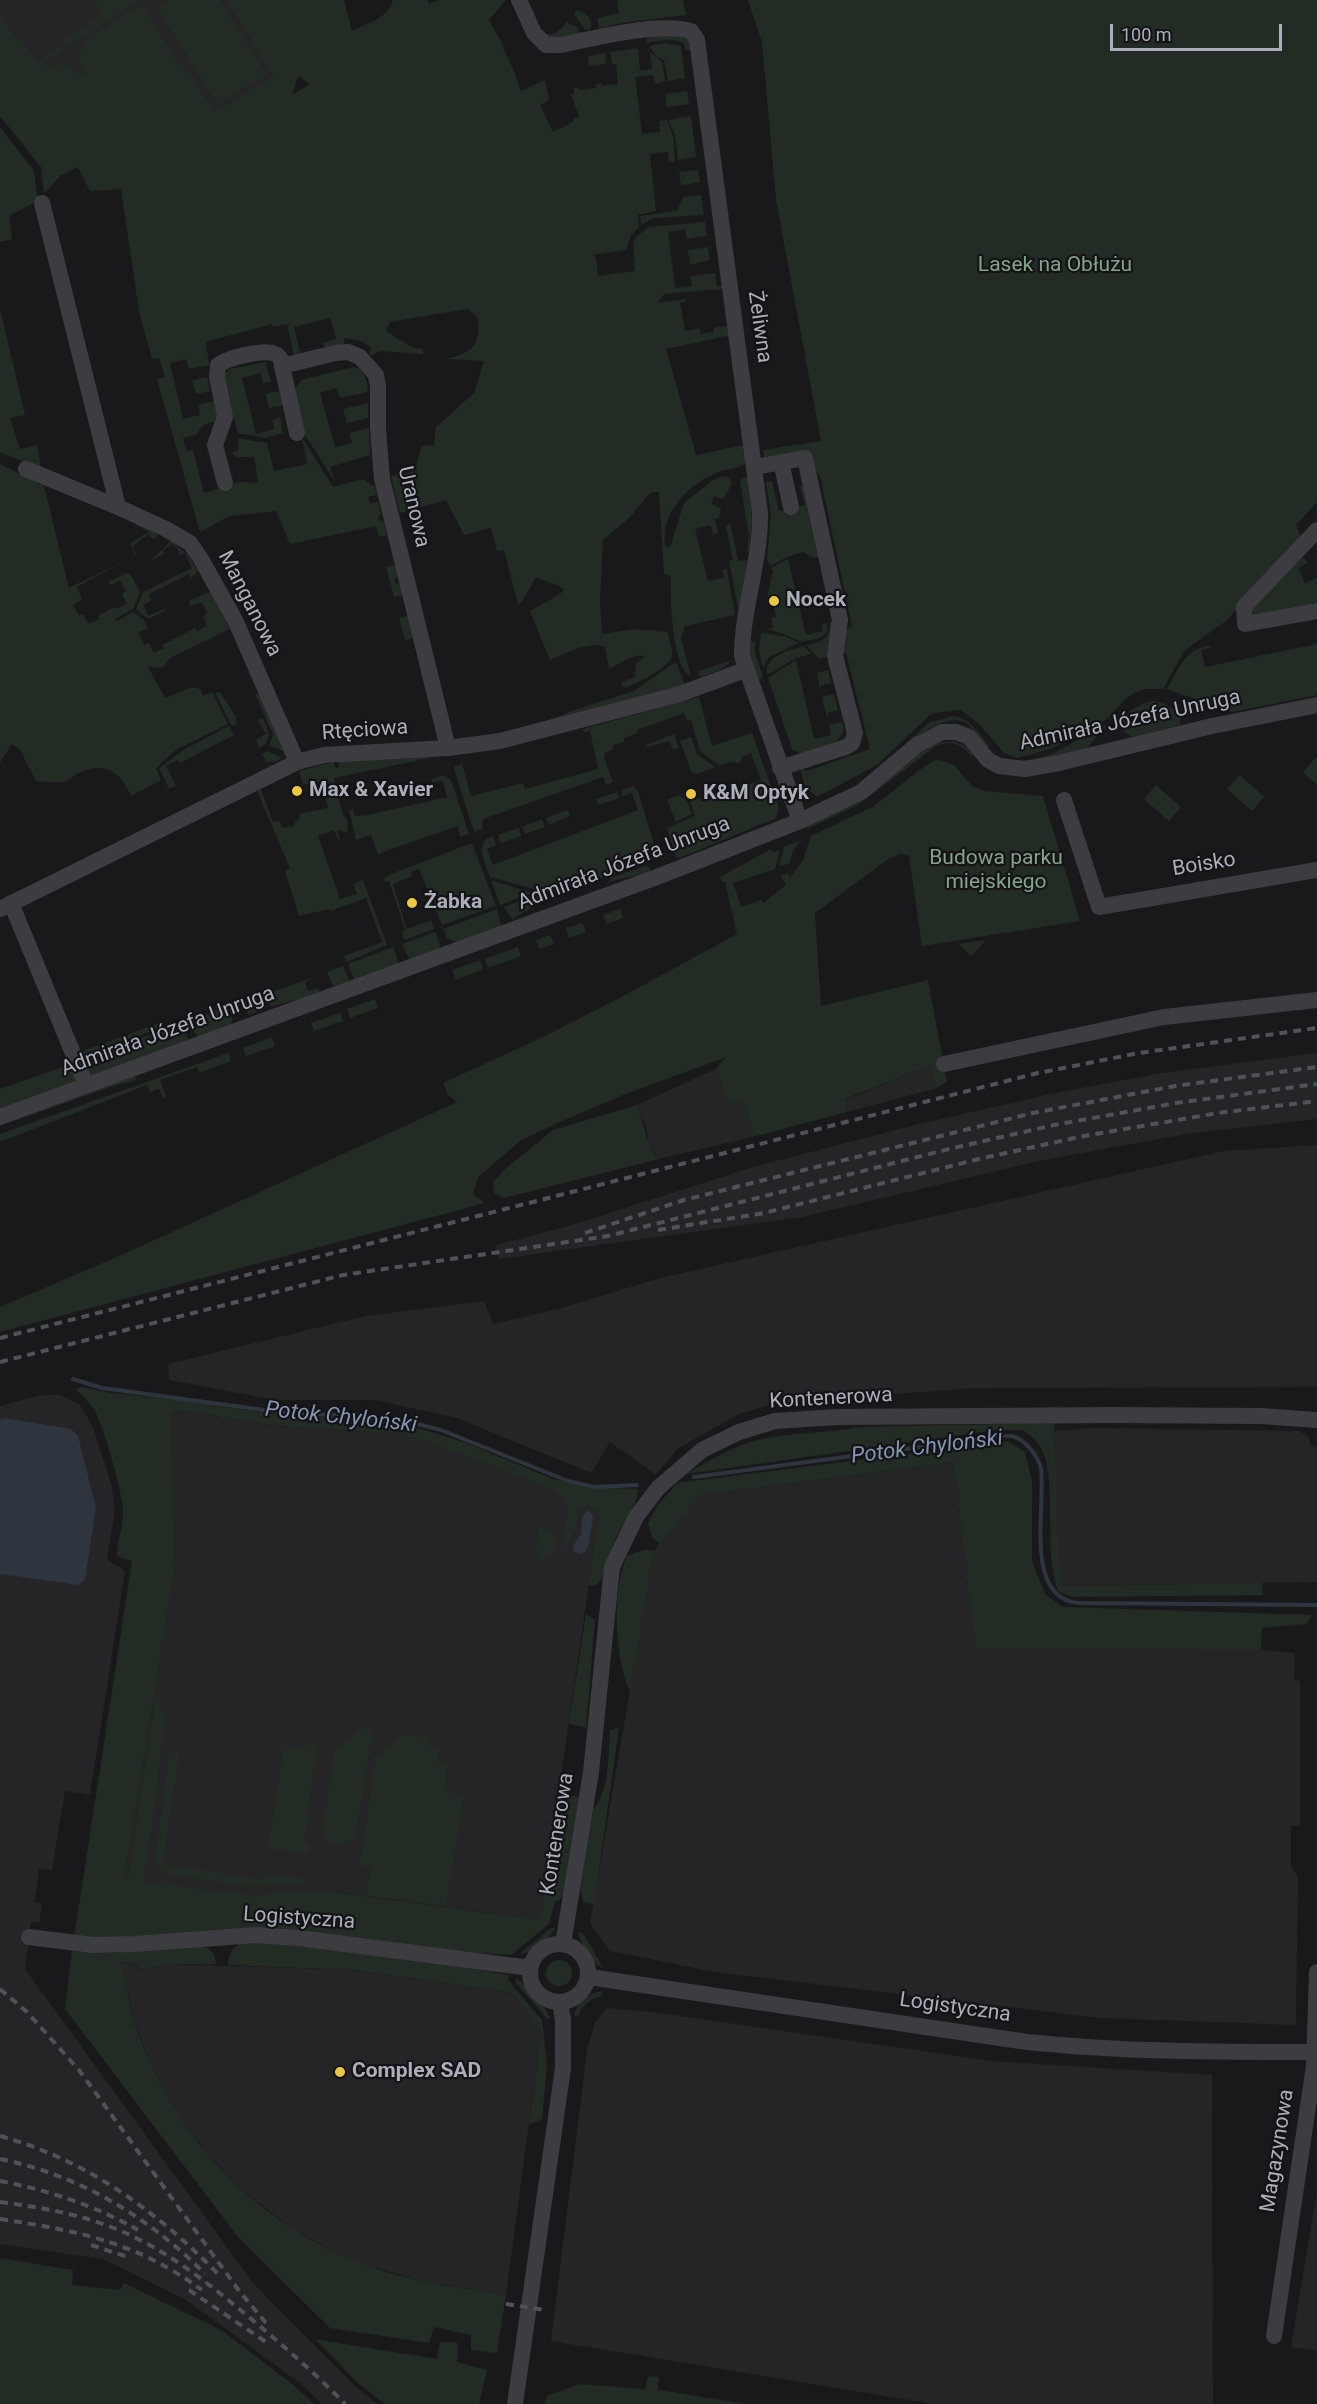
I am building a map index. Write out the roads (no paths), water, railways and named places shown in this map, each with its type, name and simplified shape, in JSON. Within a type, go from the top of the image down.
[{"type":"street","name":"Żeliwna","points":[[519,0],[534,33],[546,45],[561,45],[653,29],[685,30],[696,36],[755,467],[761,535],[742,635],[742,656],[745,670],[800,821]]},
{"type":"street","points":[[42,203],[118,507]]},
{"type":"street","points":[[225,483],[215,445],[225,417],[217,377],[218,365],[230,359],[268,352],[279,356],[297,433]]},
{"type":"street","name":"Uranowa","points":[[282,366],[348,352],[360,357],[376,375],[382,479],[447,748]]},
{"type":"street","points":[[755,467],[805,458],[840,620],[835,656],[855,733],[852,743],[846,747],[780,768]]},
{"type":"street","points":[[781,462],[791,507]]},
{"type":"street","name":"Manganowa","points":[[26,469],[118,507],[180,536],[195,549],[236,622],[297,762]]},
{"type":"street","points":[[1317,530],[1244,607],[1245,624],[1317,611]]},
{"type":"street","name":"Rtęciowa","points":[[86,1085],[6,906],[297,762],[324,755],[447,748],[500,741],[636,707],[680,694],[745,670]]},
{"type":"street","name":"Admirała Józefa Unruga","points":[[0,1117],[646,881],[800,821],[861,792],[917,745],[942,732],[956,732],[969,737],[988,760],[999,766],[1025,769],[1212,726],[1317,705]]},
{"type":"street","name":"Boisko","points":[[1064,800],[1099,907],[1317,870]]},
{"type":"street","points":[[944,1064],[1164,1017],[1317,1000]]},
{"type":"street","name":"Kontenerowa","points":[[563,1944],[591,1772],[612,1567],[636,1517],[658,1488],[702,1450],[760,1425],[776,1421],[815,1419],[1113,1415],[1261,1416],[1317,1420]]},
{"type":"street","name":"Logistyczna","points":[[29,1937],[93,1945],[255,1935],[299,1938],[530,1968]]},
{"type":"street","points":[[563,1944],[573,1948],[585,1958],[589,1977],[580,1994],[567,2002],[560,2003],[545,2000],[538,1995],[531,1982],[530,1968],[533,1959],[544,1948],[563,1944]]},
{"type":"street","name":"Magazynowa","points":[[1274,2336],[1316,2052],[1317,1972]]},
{"type":"street","name":"Logistyczna","points":[[589,1977],[1072,2046],[1207,2052],[1316,2052]]},
{"type":"street","points":[[515,2404],[563,2067],[563,2020],[560,2003]]},
{"type":"waterway","name":"Potok Chyloński","points":[[73,1379],[102,1388],[294,1414],[344,1415],[409,1422],[441,1430],[568,1481],[594,1487],[637,1485]]},
{"type":"waterway","name":"Potok Chyloński","points":[[694,1477],[1013,1436],[1028,1446],[1040,1464],[1042,1485],[1040,1527],[1044,1569],[1050,1586],[1061,1598],[1079,1603],[1317,1605]]},
{"type":"railway","points":[[0,1338],[1038,1073],[1139,1053],[1317,1028]]},
{"type":"railway","points":[[585,1233],[684,1200],[1033,1113],[1175,1086],[1317,1067]]},
{"type":"railway","points":[[0,1362],[343,1275],[608,1236],[949,1149],[1054,1125],[1176,1103],[1317,1084]]},
{"type":"railway","points":[[658,1230],[764,1213],[979,1159],[1084,1136],[1218,1113],[1317,1101]]},
{"type":"railway","points":[[0,1989],[27,2012],[79,2070],[240,2292],[266,2323]]},
{"type":"railway","points":[[0,2136],[62,2159],[119,2191],[172,2230],[220,2276]]},
{"type":"railway","points":[[0,2159],[57,2176],[111,2201],[160,2234],[205,2274]]},
{"type":"railway","points":[[0,2181],[71,2200],[105,2213],[138,2230]]},
{"type":"railway","points":[[0,2202],[84,2218],[147,2244],[197,2276],[244,2313],[296,2357],[345,2404]]},
{"type":"railway","points":[[0,2219],[56,2228],[106,2241],[154,2260],[202,2290]]},
{"type":"railway","points":[[91,2245],[131,2258]]},
{"type":"railway","points":[[189,2290],[266,2342]]},
{"type":"railway","points":[[506,2304],[545,2310]]},
{"type":"place","name":"Nocek","points":[[774,601]]},
{"type":"place","name":"Max & Xavier","points":[[297,791]]},
{"type":"place","name":"K&M Optyk","points":[[691,794]]},
{"type":"place","name":"Żabka","points":[[412,903]]},
{"type":"place","name":"Complex SAD","points":[[340,2072]]},
{"type":"park label","name":"Lasek na Obłużu","points":[[1055,266]]},
{"type":"park label","name":"Budowa parku miejskiego","points":[[996,871]]}]
